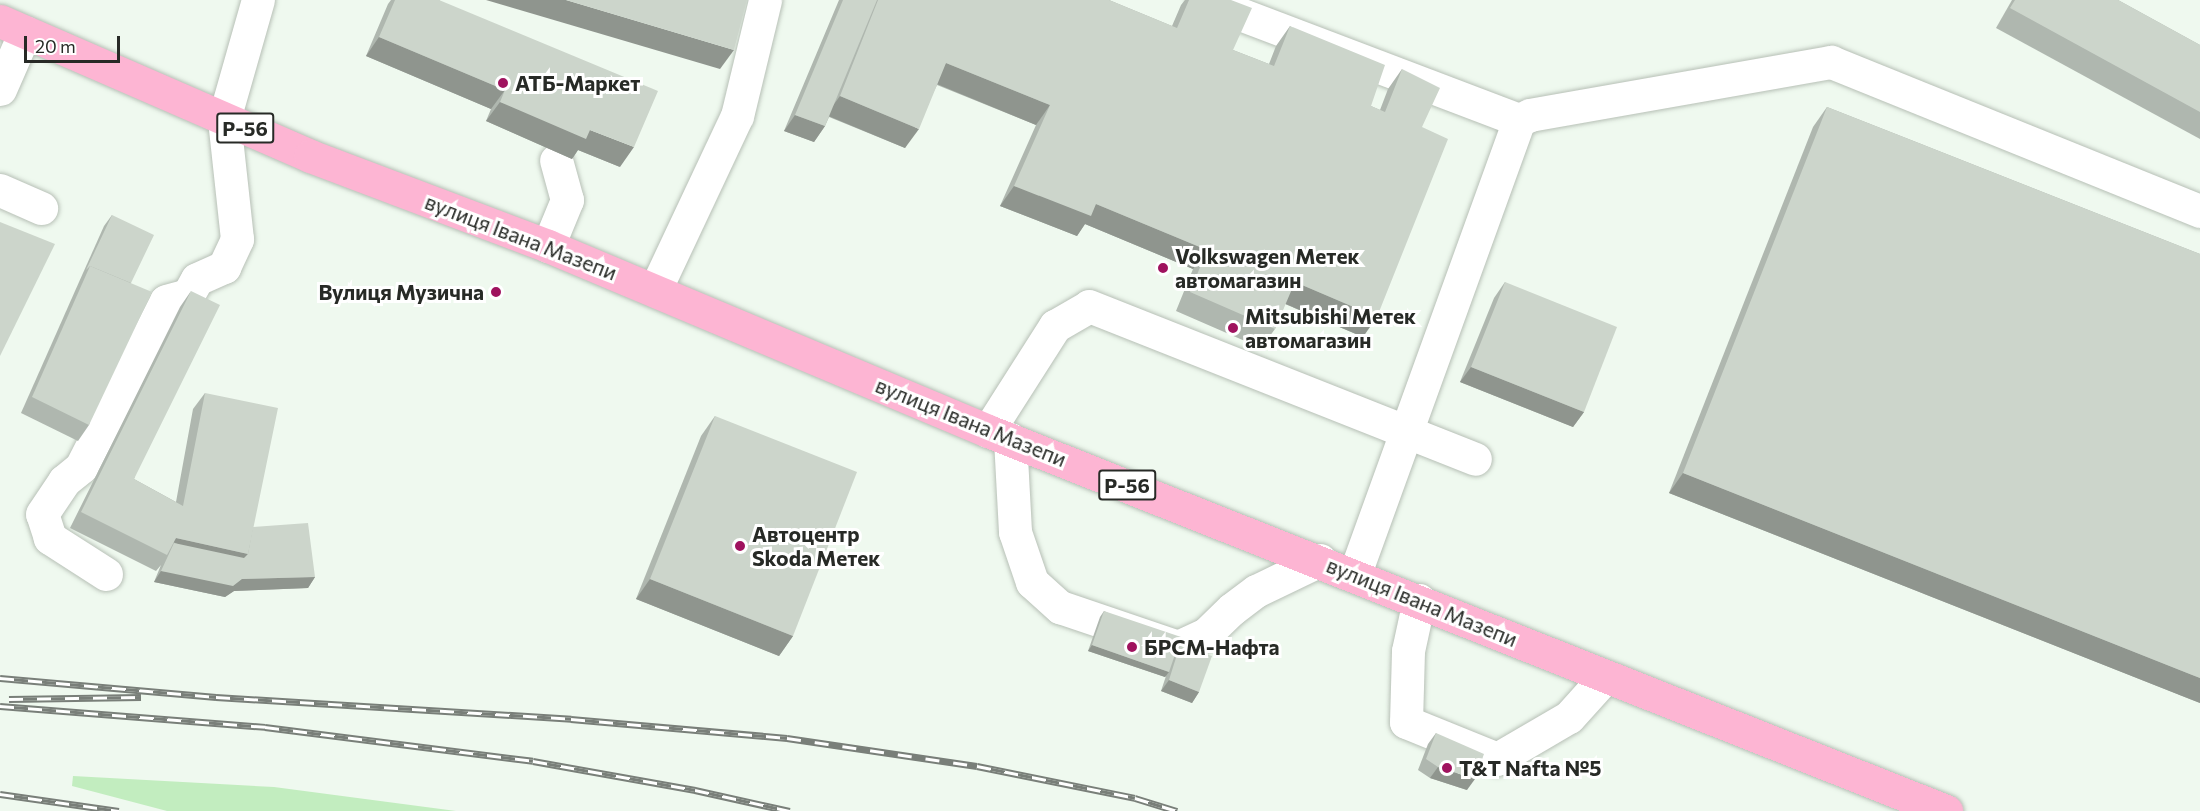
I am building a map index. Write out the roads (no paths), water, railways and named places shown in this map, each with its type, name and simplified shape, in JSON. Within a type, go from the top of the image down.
[{"type":"main road","name":"вулиця Івана Мазепи","points":[[13,26],[310,156],[548,246],[999,435],[1320,560],[1605,677],[1946,811]]},
{"type":"street","points":[[106,574],[50,538],[42,514],[64,480],[81,467],[166,301],[188,295],[197,279],[224,267],[237,239],[224,119],[258,0]]},
{"type":"street","points":[[655,290],[737,116],[765,0]]},
{"type":"street","points":[[1203,0],[1519,120],[1530,115],[1831,62],[2200,211]]},
{"type":"street","points":[[0,89],[13,26]]},
{"type":"street","points":[[1354,574],[1408,433],[1519,120]]},
{"type":"street","points":[[548,246],[567,200],[556,160]]},
{"type":"street","points":[[0,190],[41,208]]},
{"type":"street","points":[[1320,560],[1256,591],[1232,609],[1206,634],[1179,647],[1060,607],[1032,582],[1015,532],[999,435],[1055,326],[1089,306],[1475,459]]},
{"type":"street","points":[[1419,600],[1408,651],[1406,722],[1497,759],[1569,717],[1605,677]]},
{"type":"railway","points":[[0,678],[216,697],[571,719],[787,738],[977,766],[1135,798],[1177,811]]},
{"type":"railway","points":[[9,699],[141,697]]},
{"type":"railway","points":[[0,706],[265,727],[533,761],[695,790],[790,811]]},
{"type":"railway","points":[[0,794],[119,811]]},
{"type":"place","name":"АТБ-Маркет","points":[[503,83]]},
{"type":"place","name":"Volkswagen Метек автомагазин","points":[[1163,268]]},
{"type":"place","name":"Вулиця Музична","points":[[496,292]]},
{"type":"place","name":"Mitsubishi Метек автомагазин","points":[[1233,328]]},
{"type":"place","name":"Автоцентр Skoda Метек","points":[[740,546]]},
{"type":"place","name":"БРСМ-Нафта","points":[[1132,647]]},
{"type":"place","name":"Т&T Nafta №5","points":[[1447,768]]}]
